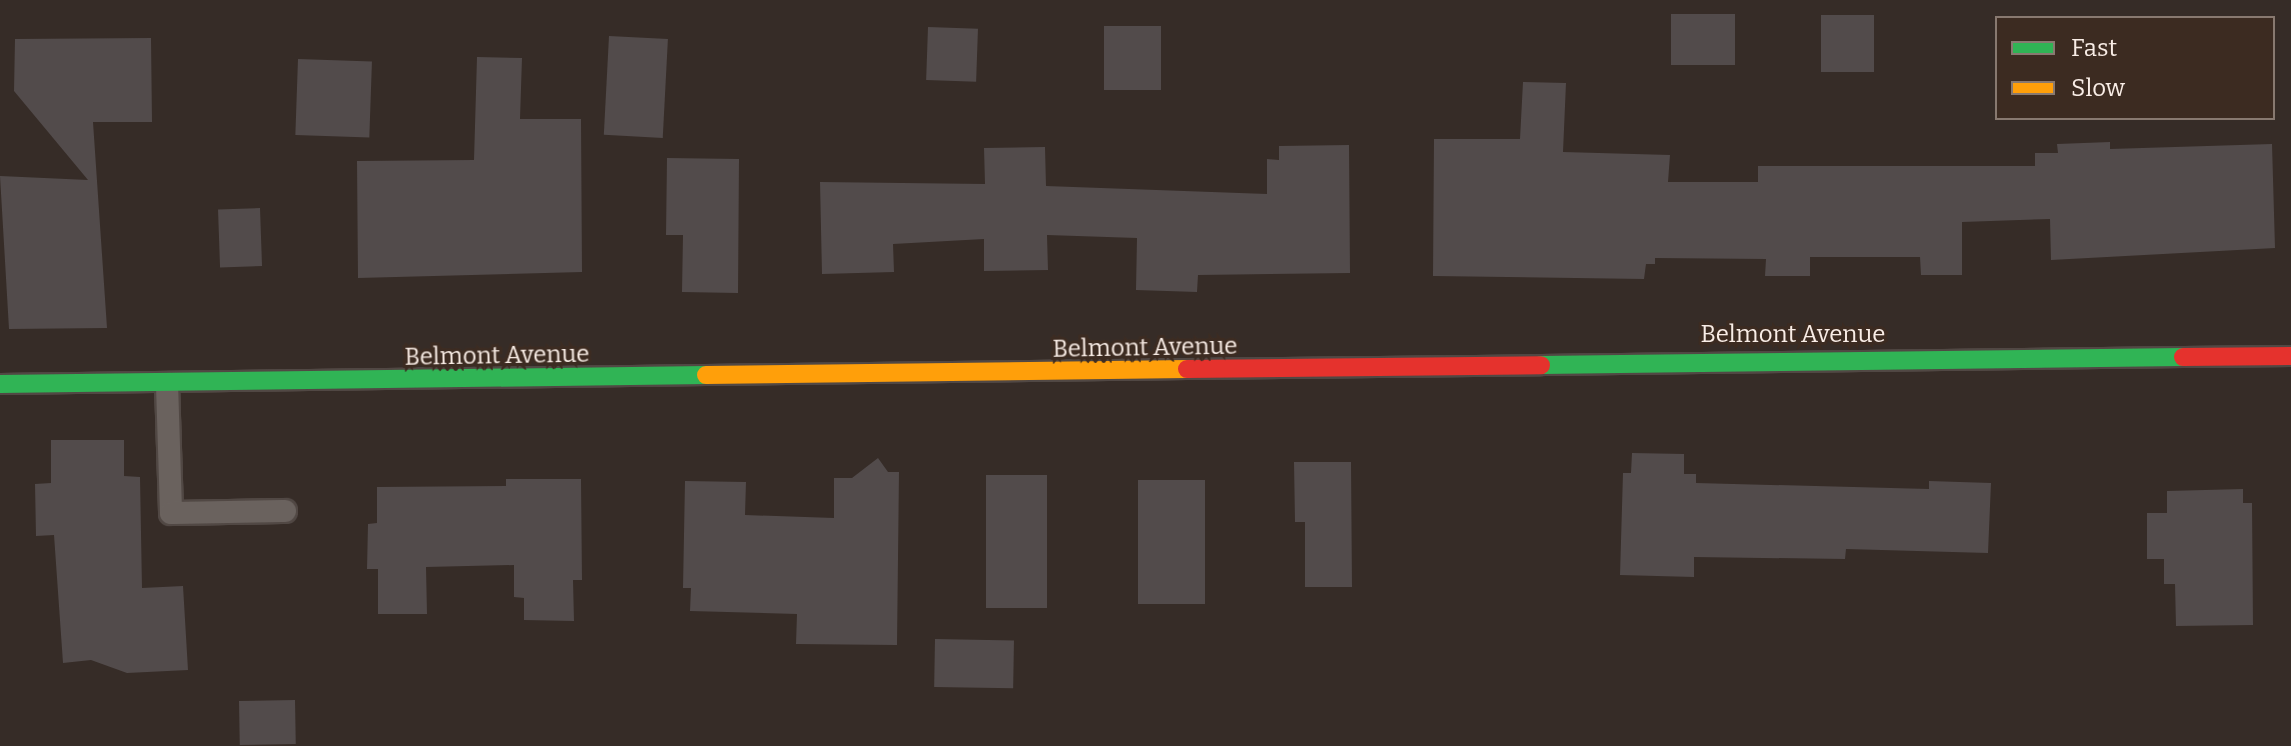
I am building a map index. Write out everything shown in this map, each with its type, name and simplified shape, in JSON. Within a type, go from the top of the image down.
[{"type":"street","name":"Belmont Avenue","points":[[0,384],[1551,367],[1660,360],[2291,356]]},
{"type":"lane","points":[[167,384],[171,513],[285,511]]},
{"type":"building","points":[[1671,14],[1735,14],[1735,65],[1671,65]]},
{"type":"building","points":[[1821,15],[1874,15],[1874,72],[1821,72]]},
{"type":"building","points":[[1104,26],[1161,26],[1161,90],[1104,90]]},
{"type":"building","points":[[928,27],[978,29],[976,82],[926,80]]},
{"type":"building","points":[[609,36],[668,39],[663,138],[604,135]]},
{"type":"building","points":[[151,38],[152,122],[93,122],[107,328],[9,329],[0,176],[88,180],[14,91],[15,39]]},
{"type":"building","points":[[477,57],[522,58],[520,119],[581,119],[582,272],[358,278],[357,161],[474,160]]},
{"type":"building","points":[[298,59],[372,62],[369,138],[295,135]]},
{"type":"building","points":[[1523,82],[1566,83],[1563,152],[1670,155],[1668,182],[1758,182],[1758,166],[2035,166],[2035,153],[2058,153],[2057,144],[2110,142],[2110,149],[2272,144],[2275,248],[2051,260],[2050,219],[1962,222],[1962,275],[1921,275],[1920,257],[1810,257],[1810,276],[1765,276],[1766,259],[1655,258],[1655,264],[1646,264],[1644,279],[1433,276],[1434,139],[1520,139]]},
{"type":"building","points":[[1349,145],[1350,273],[1198,275],[1197,292],[1136,290],[1137,238],[1047,235],[1048,270],[984,271],[984,239],[893,244],[894,272],[822,274],[820,182],[985,184],[984,148],[1045,147],[1046,186],[1267,194],[1267,159],[1279,160],[1279,146]]},
{"type":"building","points":[[667,158],[739,159],[738,293],[682,292],[683,235],[666,235]]},
{"type":"building","points":[[260,208],[262,266],[220,267],[218,209]]},
{"type":"building","points":[[51,440],[124,440],[124,476],[140,477],[142,588],[183,586],[188,670],[127,673],[91,660],[63,663],[54,535],[36,536],[35,484],[51,483]]},
{"type":"building","points":[[1632,453],[1684,454],[1684,474],[1696,474],[1696,483],[1929,489],[1929,481],[1991,483],[1988,553],[1846,549],[1845,559],[1694,557],[1694,577],[1620,575],[1623,473],[1631,473]]},
{"type":"building","points":[[878,458],[888,472],[899,472],[897,645],[796,644],[797,614],[690,611],[691,588],[683,588],[685,481],[746,482],[745,515],[834,518],[834,478],[852,478]]},
{"type":"building","points":[[1294,462],[1351,462],[1352,587],[1305,587],[1305,522],[1295,522]]},
{"type":"building","points":[[986,475],[1047,475],[1047,608],[986,608]]},
{"type":"building","points":[[506,479],[581,479],[582,580],[573,580],[574,621],[524,620],[524,598],[514,597],[514,565],[426,567],[427,614],[378,614],[378,569],[367,569],[368,524],[377,523],[377,487],[506,486]]},
{"type":"building","points":[[1138,480],[1205,480],[1205,604],[1138,604]]},
{"type":"building","points":[[2243,489],[2243,503],[2252,503],[2253,625],[2176,626],[2175,584],[2164,584],[2164,559],[2147,559],[2147,513],[2167,513],[2167,491]]},
{"type":"building","points":[[935,639],[1014,640],[1013,688],[934,687]]},
{"type":"building","points":[[295,700],[296,744],[240,745],[239,701]]},
{"type":"traffic: fast","points":[[1541,365],[2183,357]]},
{"type":"traffic: fast","points":[[0,384],[706,375]]},
{"type":"traffic: slow","points":[[706,375],[1187,369]]},
{"type":"traffic: jam","points":[[2183,357],[2291,356]]},
{"type":"traffic: jam","points":[[1187,369],[1541,365]]}]
